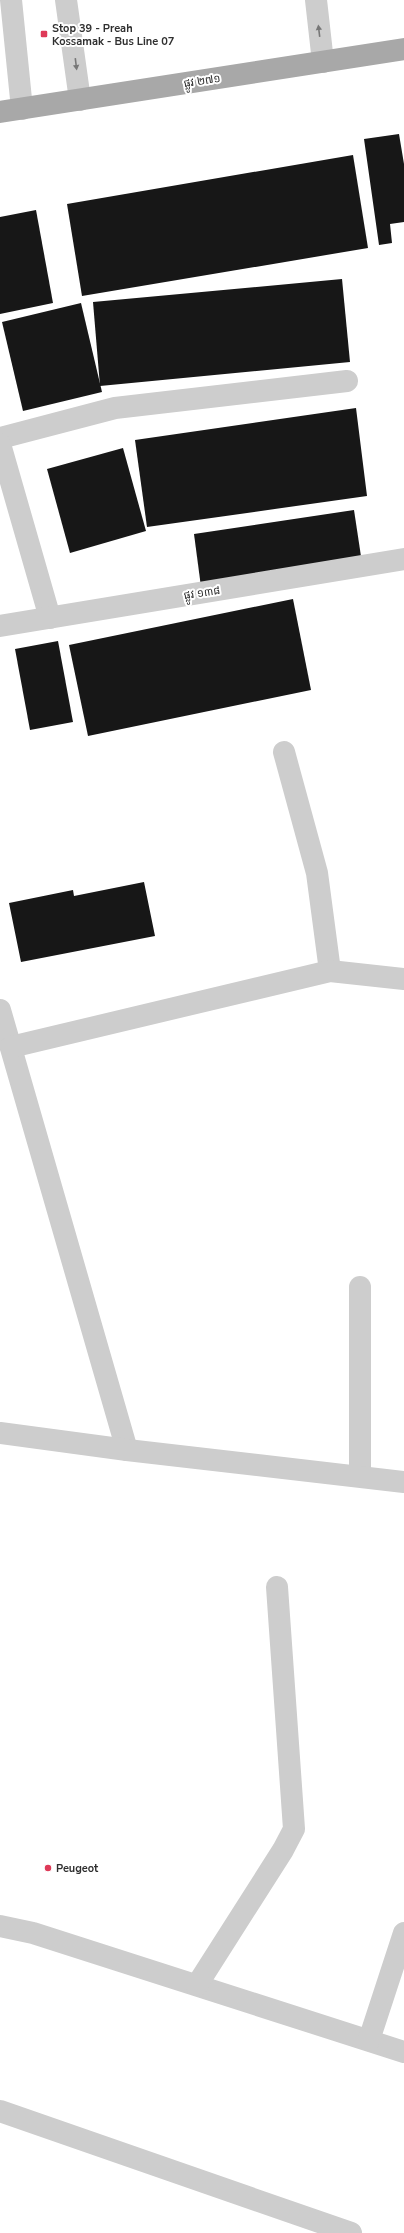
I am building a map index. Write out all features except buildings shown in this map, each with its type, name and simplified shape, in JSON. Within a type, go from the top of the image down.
[{"type":"main road","name":"ផ្លូវ ២៧១","points":[[0,112],[404,49]]},
{"type":"street","points":[[11,0],[22,109]]},
{"type":"street","points":[[66,0],[80,100]]},
{"type":"street","points":[[316,0],[323,62]]},
{"type":"street","points":[[0,438],[115,408],[348,381]]},
{"type":"street","points":[[0,444],[50,618]]},
{"type":"street","name":"ផ្លូវ ១៣៨","points":[[0,626],[404,559]]},
{"type":"street","points":[[284,752],[317,872],[330,971]]},
{"type":"street","points":[[11,1047],[330,971],[404,979]]},
{"type":"street","points":[[0,1010],[127,1450]]},
{"type":"street","points":[[360,1287],[360,1476]]},
{"type":"street","points":[[0,1432],[127,1450],[404,1482]]},
{"type":"street","points":[[197,1985],[283,1850],[294,1829],[278,1587]]},
{"type":"street","points":[[0,1926],[34,1933],[404,2052]]},
{"type":"street","points":[[369,2040],[404,1933]]},
{"type":"street","points":[[0,2111],[351,2233]]},
{"type":"place","name":"Stop 39 - Preah Kossamak - Bus Line 07","points":[[44,34]]},
{"type":"place","name":"Peugeot","points":[[48,1868]]}]
